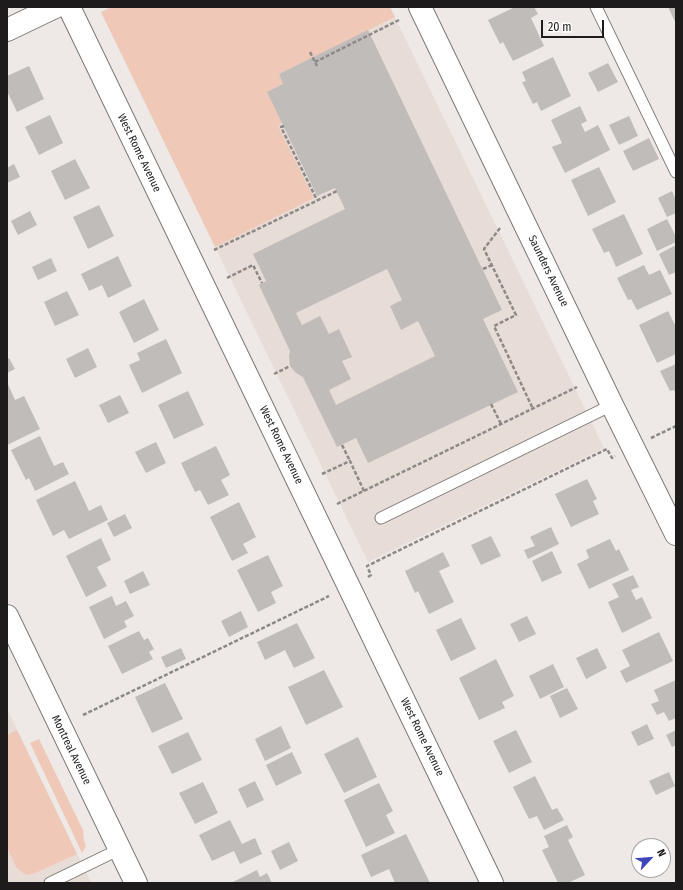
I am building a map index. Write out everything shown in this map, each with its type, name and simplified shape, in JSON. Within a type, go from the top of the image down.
[{"type":"street","points":[[7,30],[55,7]]},
{"type":"street","name":"West Rome Avenue","points":[[68,7],[492,883]]},
{"type":"street","name":"Saunders Avenue","points":[[420,7],[612,405],[676,534]]},
{"type":"street","name":"Montreal Avenue","points":[[7,616],[136,883]]},
{"type":"lane","points":[[596,7],[676,172]]},
{"type":"lane","points":[[381,518],[612,405]]},
{"type":"lane","points":[[50,883],[120,849]]},
{"type":"path","points":[[315,62],[399,20]]},
{"type":"path","points":[[310,52],[317,66]]},
{"type":"path","points":[[284,126],[281,127],[317,200]]},
{"type":"path","points":[[214,250],[337,190]]},
{"type":"path","points":[[500,228],[484,249],[516,315],[494,326],[533,409]]},
{"type":"path","points":[[483,269],[492,264]]},
{"type":"path","points":[[227,278],[253,265],[262,283]]},
{"type":"path","points":[[274,374],[290,366]]},
{"type":"path","points":[[337,504],[577,387]]},
{"type":"path","points":[[491,404],[501,424]]},
{"type":"path","points":[[633,447],[676,426]]},
{"type":"path","points":[[342,445],[364,491]]},
{"type":"path","points":[[322,474],[350,461]]},
{"type":"shaded area","points":[[112,7],[390,7],[604,448],[368,562],[101,12]]},
{"type":"shaded area","points":[[112,7],[390,7],[395,17],[279,74],[283,84],[267,92],[282,123],[278,126],[314,198],[215,247],[101,12]]},
{"type":"shaded area","points":[[7,709],[88,876],[92,883],[7,883]]},
{"type":"shaded area","points":[[17,730],[77,854],[28,875],[16,867],[7,847],[7,735]]},
{"type":"shaded area","points":[[39,739],[83,830],[86,846],[82,853],[30,743]]},
{"type":"building","points":[[515,7],[534,7],[538,14],[531,18],[544,46],[513,61],[503,42],[500,44],[488,20]]},
{"type":"building","points":[[668,7],[676,7],[676,24]]},
{"type":"building","points":[[368,30],[502,310],[483,319],[518,392],[368,463],[356,438],[337,447],[303,377],[296,373],[290,366],[290,351],[259,285],[266,281],[253,254],[345,209],[335,188],[317,196],[267,92],[283,84],[279,74]],"holes":[[[387,269],[402,300],[390,306],[401,330],[418,321],[435,356],[336,405],[329,390],[351,379],[342,361],[352,357],[339,329],[329,334],[320,316],[302,325],[296,313]]]},
{"type":"building","points":[[553,57],[571,96],[541,111],[537,102],[533,104],[522,82],[526,81],[522,72]]},
{"type":"building","points":[[608,63],[618,82],[598,92],[588,73]]},
{"type":"building","points":[[29,66],[44,99],[17,112],[7,91],[7,76]]},
{"type":"building","points":[[580,106],[587,121],[581,124],[585,132],[598,125],[610,150],[565,173],[552,147],[562,143],[551,120]]},
{"type":"building","points":[[50,115],[63,143],[39,155],[25,127]]},
{"type":"building","points":[[629,116],[638,136],[619,145],[609,125]]},
{"type":"building","points":[[649,138],[659,159],[633,171],[623,151]]},
{"type":"building","points":[[75,159],[90,188],[65,200],[51,171]]},
{"type":"building","points":[[14,164],[20,177],[7,183],[7,168]]},
{"type":"building","points":[[599,167],[616,202],[588,216],[571,180]]},
{"type":"building","points":[[672,191],[676,200],[676,213],[667,217],[658,198]]},
{"type":"building","points":[[99,205],[114,236],[88,249],[73,217]]},
{"type":"building","points":[[30,211],[37,225],[18,235],[11,221]]},
{"type":"building","points":[[624,214],[643,254],[616,267],[609,251],[604,253],[592,229]]},
{"type":"building","points":[[667,219],[676,237],[676,242],[657,251],[647,229]]},
{"type":"building","points":[[676,245],[676,272],[669,275],[659,254]]},
{"type":"building","points":[[118,256],[132,286],[108,298],[102,285],[89,291],[81,274]]},
{"type":"building","points":[[51,258],[57,271],[38,280],[32,267]]},
{"type":"building","points":[[644,265],[649,275],[660,270],[672,294],[637,310],[631,299],[628,300],[617,278]]},
{"type":"building","points":[[67,291],[79,315],[55,326],[44,302]]},
{"type":"building","points":[[144,299],[159,330],[134,343],[119,312]]},
{"type":"building","points":[[668,311],[676,327],[676,354],[657,363],[639,325]]},
{"type":"building","points":[[166,339],[182,373],[142,393],[129,365],[140,360],[137,353]]},
{"type":"building","points":[[88,348],[97,367],[75,378],[66,359]]},
{"type":"building","points":[[9,358],[15,369],[7,373],[7,359]]},
{"type":"building","points":[[676,364],[676,394],[674,390],[670,391],[660,371]]},
{"type":"building","points":[[7,382],[15,400],[24,396],[40,429],[7,445]]},
{"type":"building","points":[[188,391],[204,425],[174,439],[158,405]]},
{"type":"building","points":[[120,395],[129,413],[108,423],[99,405]]},
{"type":"building","points":[[40,436],[54,466],[63,462],[69,474],[35,491],[29,478],[26,480],[11,450]]},
{"type":"building","points":[[156,442],[166,463],[146,473],[135,452]]},
{"type":"building","points":[[216,446],[230,475],[221,480],[229,495],[208,505],[200,490],[195,492],[181,463]]},
{"type":"building","points":[[587,479],[597,499],[593,501],[599,514],[571,527],[555,494]]},
{"type":"building","points":[[75,481],[89,511],[101,505],[108,520],[69,539],[64,530],[53,536],[36,500]]},
{"type":"building","points":[[239,502],[256,537],[243,544],[248,553],[232,561],[210,517]]},
{"type":"building","points":[[125,514],[132,528],[114,537],[107,523]]},
{"type":"building","points":[[551,527],[559,544],[528,559],[524,550],[535,546],[530,537]]},
{"type":"building","points":[[491,536],[501,556],[481,565],[471,545]]},
{"type":"building","points":[[101,538],[111,560],[97,567],[107,586],[86,597],[66,556]]},
{"type":"building","points":[[610,539],[616,551],[619,549],[629,570],[589,589],[577,564],[589,558],[586,550]]},
{"type":"building","points":[[552,551],[562,573],[542,582],[532,561]]},
{"type":"building","points":[[443,552],[450,566],[439,571],[454,602],[429,614],[418,591],[415,593],[405,571]]},
{"type":"building","points":[[268,555],[283,586],[271,592],[276,603],[258,612],[237,570]]},
{"type":"building","points":[[143,571],[150,585],[130,594],[124,581]]},
{"type":"building","points":[[633,575],[639,587],[631,590],[636,600],[642,597],[652,618],[622,633],[608,602],[619,597],[612,584]]},
{"type":"building","points":[[112,596],[116,606],[126,601],[134,616],[124,621],[127,627],[104,639],[89,607]]},
{"type":"building","points":[[241,611],[248,627],[229,637],[221,621]]},
{"type":"building","points":[[527,616],[536,634],[519,642],[510,624]]},
{"type":"building","points":[[461,618],[476,649],[451,661],[436,630]]},
{"type":"building","points":[[297,623],[315,658],[294,668],[285,650],[265,660],[257,642]]},
{"type":"building","points":[[139,631],[144,640],[148,638],[154,649],[149,652],[153,659],[122,674],[108,646]]},
{"type":"building","points":[[659,632],[673,661],[626,683],[620,671],[630,666],[622,650]]},
{"type":"building","points":[[181,648],[186,659],[166,668],[161,657]]},
{"type":"building","points":[[597,648],[607,668],[586,679],[576,658]]},
{"type":"building","points":[[496,659],[514,696],[502,702],[505,708],[479,720],[459,678]]},
{"type":"building","points":[[553,664],[564,687],[540,699],[529,676]]},
{"type":"building","points":[[324,670],[343,707],[306,725],[288,687]]},
{"type":"building","points":[[676,680],[676,718],[669,721],[664,712],[657,715],[651,704],[659,701],[654,690]]},
{"type":"building","points":[[165,683],[183,719],[152,733],[135,697]]},
{"type":"building","points":[[567,688],[578,709],[560,718],[550,696]]},
{"type":"building","points":[[647,724],[654,739],[638,746],[631,732]]},
{"type":"building","points":[[281,726],[291,748],[265,761],[255,739]]},
{"type":"building","points":[[516,730],[532,762],[509,773],[493,741]]},
{"type":"building","points":[[676,730],[676,745],[672,747],[666,735]]},
{"type":"building","points":[[188,732],[202,760],[172,774],[158,746]]},
{"type":"building","points":[[358,737],[377,777],[344,793],[324,754]]},
{"type":"building","points":[[292,752],[302,773],[276,786],[266,765]]},
{"type":"building","points":[[669,772],[675,786],[656,795],[649,781]]},
{"type":"building","points":[[535,776],[552,810],[557,808],[564,820],[544,830],[537,816],[529,819],[513,787]]},
{"type":"building","points":[[255,781],[264,800],[247,808],[238,789]]},
{"type":"building","points":[[203,782],[218,813],[195,824],[179,793]]},
{"type":"building","points":[[379,783],[393,811],[386,815],[395,833],[366,847],[344,800]]},
{"type":"building","points":[[230,820],[242,844],[255,838],[262,854],[240,864],[234,851],[212,861],[199,835]]},
{"type":"building","points":[[567,825],[573,837],[568,840],[585,875],[568,883],[558,883],[542,850],[549,847],[544,836]]},
{"type":"building","points":[[406,834],[430,883],[395,883],[389,869],[371,877],[361,855]]},
{"type":"building","points":[[289,842],[298,861],[280,870],[271,851]]},
{"type":"building","points":[[257,870],[260,877],[267,873],[272,883],[231,883]]}]
